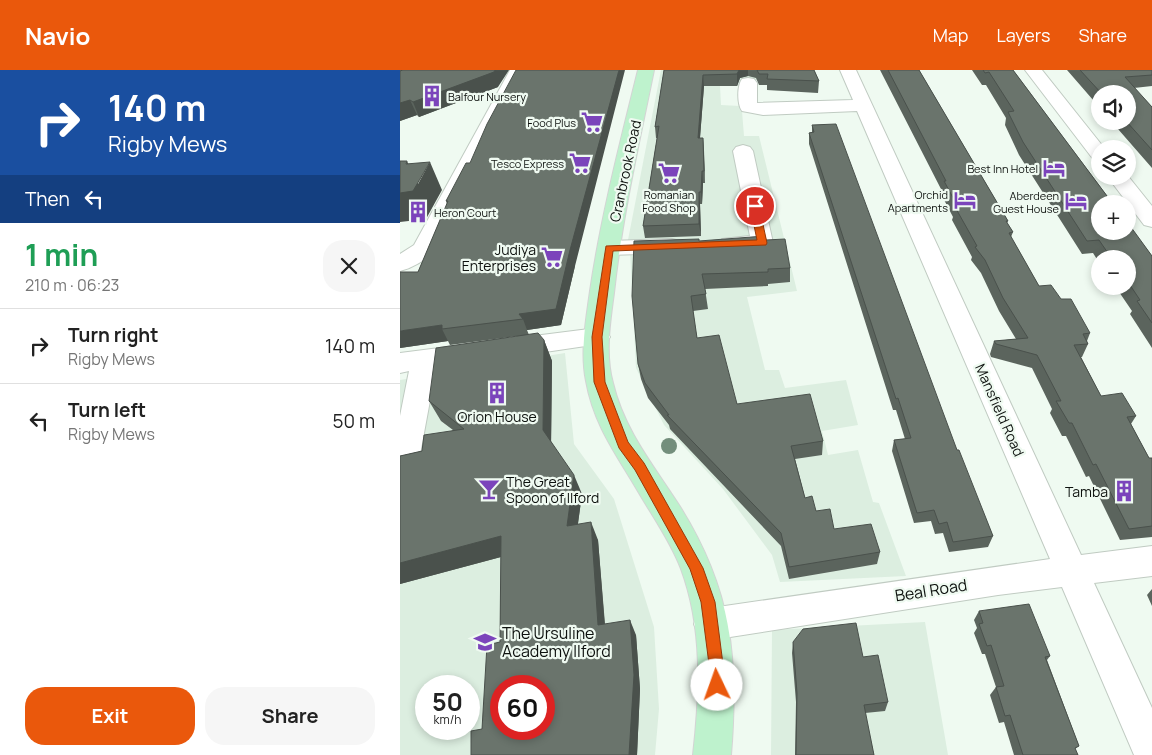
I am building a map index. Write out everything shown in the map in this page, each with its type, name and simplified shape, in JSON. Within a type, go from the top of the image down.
[{"type":"main road","name":"Cranbrook Road","points":[[646,70],[609,248],[597,337],[599,382],[623,445],[644,474],[696,568],[708,602],[717,672],[712,755]]},
{"type":"street","points":[[400,264],[423,250],[518,70]]},
{"type":"street","name":"Mansfield Road","points":[[848,70],[854,114],[1072,571],[1152,751]]},
{"type":"street","points":[[1033,70],[1091,144]]},
{"type":"street","points":[[748,83],[748,107],[797,116],[854,114]]},
{"type":"street","points":[[751,125],[797,116],[854,114]]},
{"type":"street","points":[[609,248],[762,243],[743,151]]},
{"type":"street","points":[[1124,185],[1152,220]]},
{"type":"street","points":[[400,363],[597,337]]},
{"type":"street","points":[[405,460],[425,359]]},
{"type":"street","name":"Beal Road","points":[[711,624],[998,580],[1152,561]]},
{"type":"shaded area","points":[[661,70],[785,70],[788,91],[767,90],[768,80],[740,80],[740,86],[720,86],[721,105],[740,106],[744,136],[759,136],[797,291],[747,297],[765,370],[779,370],[785,388],[846,380],[858,425],[822,431],[828,455],[858,450],[873,502],[879,503],[906,576],[780,582],[772,555],[723,489],[664,425],[636,368],[630,252],[627,245]]},
{"type":"shaded area","points":[[565,353],[574,444],[614,499],[654,627],[659,709],[655,755],[400,755],[400,380]]},
{"type":"shaded area","points":[[925,622],[948,755],[771,755],[772,630]]},
{"type":"building","points":[[495,70],[413,102],[410,100],[400,103],[400,71]]},
{"type":"building","points":[[516,70],[619,70],[570,250],[556,309],[519,314],[523,319],[442,329],[442,325],[400,331],[400,272],[418,272],[448,201],[446,201],[466,163],[470,163],[487,124]]},
{"type":"building","points":[[664,70],[739,70],[737,74],[703,75],[698,138],[703,138],[704,171],[702,171],[701,192],[699,192],[699,224],[643,226],[659,126],[655,127]]},
{"type":"building","points":[[757,70],[814,70],[819,81],[767,79],[768,74],[759,74]]},
{"type":"building","points":[[888,70],[919,70],[1008,221],[1006,221],[1013,232],[1009,233],[1039,286],[1051,285],[1061,299],[1071,299],[1090,333],[1083,334],[1088,344],[1074,345],[1101,396],[1122,393],[1136,416],[1127,417],[1149,458],[1152,458],[1152,526],[1129,529],[1096,464],[1093,465],[1072,423],[1069,423],[1056,401],[1061,401],[1037,355],[996,344],[994,341],[1028,338],[1003,298],[985,260],[975,247],[977,246],[955,207],[958,207],[944,181],[946,181]]},
{"type":"building","points":[[983,70],[1013,70],[1091,175],[1091,185],[1099,185],[1106,195],[1091,195],[1091,240],[1099,240],[1087,241],[1023,142],[1008,112],[1014,111],[989,72],[985,73]]},
{"type":"building","points":[[1080,70],[1152,70],[1152,75],[1125,77],[1132,85],[1094,85]]},
{"type":"building","points":[[1136,89],[1152,107],[1152,150],[1134,130],[1136,130]]},
{"type":"building","points":[[836,124],[957,450],[959,450],[993,536],[953,542],[947,522],[939,524],[934,510],[917,513],[894,440],[911,438],[898,398],[896,399],[809,133],[814,132],[812,125]]},
{"type":"building","points":[[400,161],[407,161],[406,164],[430,162],[413,191],[400,193]]},
{"type":"building","points":[[1136,234],[1152,256],[1152,323],[1137,301],[1140,300],[1136,294],[1136,250],[1106,250],[1099,240],[1136,240]]},
{"type":"building","points":[[765,236],[766,240],[785,239],[790,268],[768,269],[768,272],[702,274],[706,294],[691,296],[697,338],[719,335],[737,404],[810,394],[823,441],[791,446],[805,498],[812,496],[816,511],[830,509],[834,529],[871,524],[880,552],[789,567],[781,533],[667,415],[669,415],[645,383],[638,364],[632,296],[634,241],[699,239],[699,241]]},
{"type":"building","points":[[538,333],[544,340],[543,430],[574,475],[567,526],[591,522],[598,625],[630,620],[634,675],[629,755],[471,755],[471,740],[480,740],[480,729],[482,729],[487,645],[500,642],[501,536],[400,563],[400,456],[422,451],[424,435],[464,429],[429,401],[436,348]]},
{"type":"building","points":[[1029,604],[1050,656],[1045,657],[1079,746],[1075,748],[1078,755],[1023,755],[1010,715],[1005,716],[996,687],[1004,686],[991,645],[987,646],[979,624],[983,623],[979,611]]},
{"type":"building","points":[[856,623],[863,657],[878,655],[888,702],[864,705],[874,755],[796,755],[797,693],[793,642],[803,629]]},
{"type":"place","name":"Balfour Nursery","points":[[432,96]]},
{"type":"place","name":"Food Plus","points":[[592,122]]},
{"type":"place","name":"Tesco Express","points":[[580,163]]},
{"type":"place","name":"Best Inn Hotel","points":[[1054,168]]},
{"type":"place","name":"Romanian Food Shop","points":[[669,173]]},
{"type":"place","name":"Orchid Apartments","points":[[965,200]]},
{"type":"place","name":"Aberdeen Guest House","points":[[1076,201]]},
{"type":"place","name":"Heron Court","points":[[418,212]]},
{"type":"place","name":"Judiya Enterprises","points":[[552,257]]},
{"type":"place","name":"Orion House","points":[[497,393]]},
{"type":"place","name":"The Great Spoon of Ilford","points":[[489,489]]},
{"type":"place","name":"Tamba","points":[[1124,491]]},
{"type":"place","name":"The Ursuline Academy Ilford","points":[[485,642]]},
{"type":"route","points":[[717,685],[708,602],[696,568],[676,529],[640,466],[623,445],[599,382],[597,337],[609,248],[762,243],[755,206]]}]
